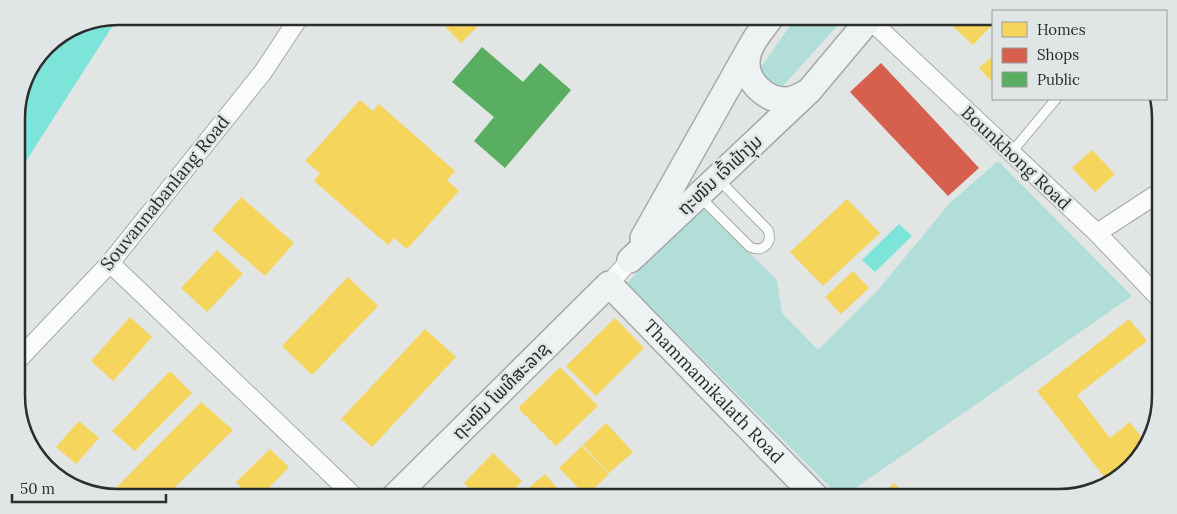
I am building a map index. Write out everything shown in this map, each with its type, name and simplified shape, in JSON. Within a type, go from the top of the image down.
[{"type":"main road","name":"ຖະໜົນ ເຈົ້າຟ້າງຸ່ມ","points":[[630,260],[750,48],[766,25]]},
{"type":"main road","name":"ຖະໜົນ ເຈົ້າຟ້າງຸ່ມ","points":[[630,260],[809,91],[865,25]]},
{"type":"main road","name":"ຖະໜົນ ເຈົ້າຟ້າງຸ່ມ","points":[[750,48],[747,61],[749,73],[755,85],[764,94],[787,100],[799,97],[809,91]]},
{"type":"main road","name":"Thammamikalath Road","points":[[609,284],[809,489]]},
{"type":"main road","name":"ຖະໜົນ ໂພທິສະລາຊ","points":[[402,489],[609,284]]},
{"type":"street","name":"Souvannabanlang Road","points":[[25,353],[110,263],[263,72],[294,25]]},
{"type":"street","name":"Bounkhong Road","points":[[878,25],[1097,233],[1152,291]]},
{"type":"street","points":[[1097,233],[1152,197]]},
{"type":"street","name":"ຖະໜົນ ເຈົ້າຟ້າງຸ່ມ","points":[[609,284],[630,260]]},
{"type":"street","points":[[110,263],[347,489]]},
{"type":"lane","points":[[1011,153],[1055,100]]},
{"type":"lane","points":[[699,196],[750,247],[758,249],[766,246],[770,238],[768,230],[717,178]]},
{"type":"shaded area","points":[[791,25],[838,25],[782,87],[769,90],[759,82],[761,67]]},
{"type":"shaded area","points":[[998,161],[1132,296],[854,489],[832,489],[627,283],[701,206],[777,280],[782,313],[818,350],[877,291],[950,203]]},
{"type":"water","points":[[113,25],[25,163],[25,112],[28,94],[37,71],[44,61],[66,41],[94,28]]},
{"type":"water","points":[[899,224],[912,236],[875,272],[862,260]]},
{"type":"building: Homes","points":[[444,25],[479,25],[461,43]]},
{"type":"building: Homes","points":[[951,25],[992,25],[973,45]]},
{"type":"building: Homes","points":[[992,57],[992,82],[979,68]]},
{"type":"building: Homes","points":[[360,100],[373,111],[379,104],[455,171],[447,180],[459,191],[407,249],[394,238],[388,245],[314,181],[320,173],[305,161]]},
{"type":"building: Homes","points":[[1092,150],[1115,174],[1095,192],[1072,168]]},
{"type":"building: Homes","points":[[241,197],[294,243],[265,276],[212,230]]},
{"type":"building: Homes","points":[[847,199],[880,233],[823,286],[790,252]]},
{"type":"building: Homes","points":[[217,250],[243,274],[207,312],[181,288]]},
{"type":"building: Homes","points":[[853,271],[869,288],[841,314],[825,297]]},
{"type":"building: Homes","points":[[348,277],[378,306],[312,375],[282,346]]},
{"type":"building: Homes","points":[[130,317],[152,337],[113,381],[91,361]]},
{"type":"building: Homes","points":[[615,318],[644,348],[596,396],[566,366]]},
{"type":"building: Homes","points":[[1129,319],[1147,341],[1077,395],[1110,438],[1130,422],[1142,438],[1125,462],[1106,477],[1037,391]]},
{"type":"building: Homes","points":[[425,329],[456,357],[372,447],[341,419]]},
{"type":"building: Homes","points":[[560,367],[598,406],[556,446],[518,408]]},
{"type":"building: Homes","points":[[170,371],[192,393],[135,451],[112,431]]},
{"type":"building: Homes","points":[[201,402],[233,430],[173,489],[115,489]]},
{"type":"building: Homes","points":[[79,421],[99,438],[76,464],[56,447]]},
{"type":"building: Homes","points":[[606,423],[633,452],[609,473],[583,445]]},
{"type":"building: Homes","points":[[582,446],[609,474],[593,489],[579,489],[559,468]]},
{"type":"building: Homes","points":[[270,449],[289,467],[268,489],[242,489],[236,482]]},
{"type":"building: Homes","points":[[493,453],[522,481],[514,489],[470,489],[464,483]]},
{"type":"building: Homes","points":[[545,474],[558,489],[528,489]]},
{"type":"building: Homes","points":[[894,483],[900,489],[888,489]]},
{"type":"building: Shops","points":[[881,63],[979,168],[948,196],[850,92]]},
{"type":"building: Public","points":[[482,47],[523,82],[540,63],[571,90],[505,168],[474,141],[494,117],[452,82]]}]
